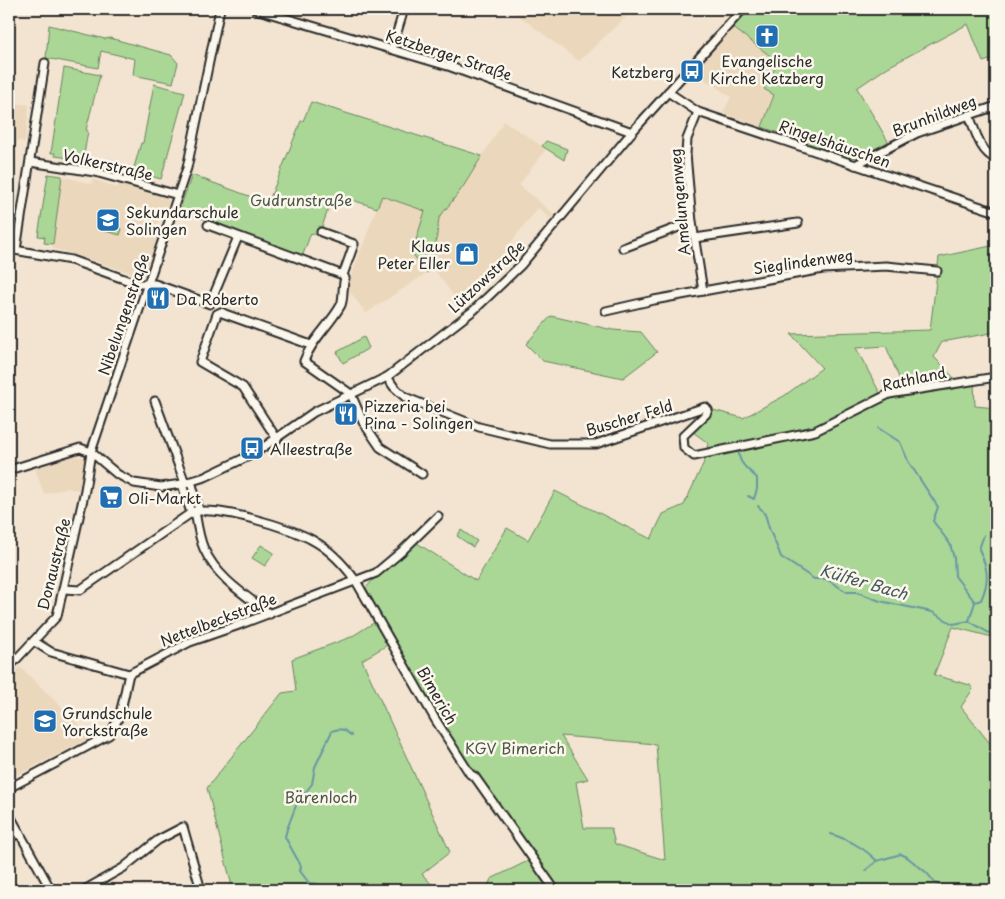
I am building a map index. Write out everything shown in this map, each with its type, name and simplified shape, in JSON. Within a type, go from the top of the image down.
[{"type":"street","name":"Nibelungenstraße","points":[[91,452],[178,196],[194,139],[220,9]]},
{"type":"street","name":"Ketzberger Straße","points":[[255,9],[482,77],[632,132]]},
{"type":"street","points":[[392,49],[404,9]]},
{"type":"street","name":"Lützowstraße","points":[[91,452],[117,474],[134,483],[161,487],[186,483],[240,461],[276,440],[314,412],[387,377],[495,291],[539,244],[632,132],[740,10]]},
{"type":"street","points":[[45,63],[30,162],[12,249],[71,260],[138,284],[155,284],[210,304],[238,237]]},
{"type":"street","name":"Ringelshäuschen","points":[[668,92],[698,112],[933,193],[996,212]]},
{"type":"street","name":"Brunhildweg","points":[[856,165],[916,133],[996,106]]},
{"type":"street","name":"Amelungenweg","points":[[698,112],[686,148],[692,222],[703,292]]},
{"type":"street","points":[[969,115],[982,147],[990,156],[996,159]]},
{"type":"street","name":"Volkerstraße","points":[[30,162],[95,172],[178,196]]},
{"type":"street","points":[[624,248],[692,222]]},
{"type":"street","points":[[695,238],[798,223]]},
{"type":"street","points":[[208,225],[343,275]]},
{"type":"street","points":[[321,232],[354,244],[343,275],[345,278],[342,287],[342,303],[311,345],[304,361],[306,365],[351,394],[363,422],[380,447],[422,474]]},
{"type":"street","name":"Sieglindenweg","points":[[606,311],[823,269],[886,266],[937,272]]},
{"type":"street","points":[[276,440],[243,386],[200,362],[216,314],[221,312],[311,345]]},
{"type":"street","name":"Buscher Feld","points":[[387,377],[405,397],[479,427],[550,444],[596,444],[702,406],[708,410],[706,414],[683,436],[684,448],[694,456],[815,431]]},
{"type":"street","name":"Rathland","points":[[815,431],[889,394],[996,377]]},
{"type":"street","points":[[155,401],[186,483],[195,511],[203,547],[212,565],[229,583],[270,614]]},
{"type":"street","points":[[9,470],[70,450],[80,448],[91,452]]},
{"type":"street","name":"Donaustraße","points":[[9,667],[57,616],[91,452]]},
{"type":"street","points":[[64,589],[80,590],[195,511]]},
{"type":"street","name":"Bimerich","points":[[195,511],[217,511],[254,520],[308,538],[330,553],[356,581],[435,719],[470,774],[475,777],[555,890]]},
{"type":"street","name":"Nettelbeckstraße","points":[[128,674],[182,645],[270,614],[376,573],[438,516]]},
{"type":"street","points":[[9,788],[109,735],[115,728],[128,674],[51,652],[34,642]]},
{"type":"street","points":[[9,814],[51,890]]},
{"type":"street","points":[[84,890],[123,868],[158,840],[183,827],[201,890]]},
{"type":"street","points":[[9,839],[19,832]]},
{"type":"shaded area","points":[[510,9],[634,9],[579,61]]},
{"type":"shaded area","points":[[731,26],[778,62],[764,88],[774,95],[762,127],[723,113],[731,97],[692,71]]},
{"type":"shaded area","points":[[9,103],[29,105],[25,142],[18,140],[16,146],[9,145]]},
{"type":"shaded area","points":[[504,121],[546,149],[519,185],[555,215],[551,219],[538,208],[508,246],[515,253],[486,286],[462,307],[433,268],[439,218],[463,187]]},
{"type":"shaded area","name":"Sekundarschule Solingen","points":[[62,176],[91,184],[93,179],[117,188],[119,182],[166,197],[169,202],[165,212],[161,211],[156,227],[160,229],[145,275],[141,276],[53,248]]},
{"type":"shaded area","points":[[381,196],[426,211],[412,253],[427,273],[366,313],[347,288]]},
{"type":"shaded area","points":[[72,455],[85,458],[79,490],[66,488],[44,494],[35,468]]},
{"type":"shaded area","name":"Grundschule Yorckstraße","points":[[20,667],[74,719],[88,739],[9,779],[9,726],[14,724],[9,711],[9,678]]},
{"type":"green space","points":[[747,9],[996,9],[996,58],[983,62],[968,24],[888,67],[857,88],[889,143],[863,156],[850,158],[762,127],[774,95],[764,89],[778,62],[731,26]]},
{"type":"green space","points":[[49,25],[105,39],[110,38],[171,55],[178,63],[173,83],[133,75],[135,59],[101,51],[98,68],[46,58]]},
{"type":"green space","points":[[64,68],[100,75],[86,130],[88,131],[83,160],[55,156],[55,153],[51,153]]},
{"type":"green space","points":[[154,84],[185,92],[161,179],[133,171],[141,143],[143,143]]},
{"type":"green space","name":"Gudrunstraße","points":[[311,102],[482,156],[463,187],[439,218],[433,268],[427,273],[412,253],[425,211],[382,196],[377,208],[343,197],[339,207],[330,204],[322,227],[319,226],[319,236],[311,233],[302,257],[225,228],[212,225],[210,221],[179,211],[192,175],[268,203],[301,121],[303,121]]},
{"type":"green space","points":[[546,141],[567,149],[564,160],[542,146]]},
{"type":"green space","points":[[48,174],[62,176],[53,244],[44,243],[45,237],[38,236]]},
{"type":"green space","name":"KGV Bimerich","points":[[995,219],[996,332],[942,342],[934,357],[957,381],[904,390],[886,346],[856,348],[881,395],[974,382],[975,406],[996,408],[996,638],[953,627],[934,675],[970,685],[973,689],[961,707],[996,751],[996,890],[486,890],[491,879],[532,859],[536,852],[530,850],[476,770],[467,767],[366,588],[377,575],[417,543],[476,581],[507,528],[528,540],[555,491],[651,539],[663,514],[684,505],[705,460],[708,443],[693,432],[713,410],[743,418],[784,396],[822,368],[791,334],[930,330],[939,257],[991,246]],"holes":[[[561,736],[656,744],[665,860],[615,844],[611,828],[584,828],[576,782],[588,779]]]},
{"type":"green space","points":[[107,224],[122,229],[120,235],[105,231]]},
{"type":"green space","points":[[551,316],[613,330],[641,332],[657,352],[623,378],[543,361],[526,344]]},
{"type":"green space","points":[[364,337],[369,348],[343,363],[337,352]]},
{"type":"green space","points":[[461,530],[477,541],[473,547],[457,536]]},
{"type":"green space","points":[[261,545],[274,553],[265,566],[252,558]]},
{"type":"green space","name":"Bärenloch","points":[[375,622],[389,644],[362,660],[450,852],[422,874],[437,890],[233,890],[207,788],[282,693],[296,691],[292,659],[351,637]]},
{"type":"waterway","points":[[878,428],[900,442],[908,461],[938,507],[933,521],[950,544],[954,558],[955,576],[975,602],[969,621]]},
{"type":"waterway","name":"Külfer Bach","points":[[739,449],[741,462],[757,478],[757,489],[754,499],[748,496]]},
{"type":"waterway","name":"Külfer Bach","points":[[758,506],[765,515],[781,557],[814,579],[826,579],[847,592],[857,592],[880,601],[932,612],[953,624],[969,621],[989,633],[996,633]]},
{"type":"waterway","points":[[975,602],[981,600],[987,580],[986,569],[979,549],[984,535]]},
{"type":"waterway","points":[[318,884],[309,883],[300,871],[301,866],[285,837],[297,803],[312,784],[315,767],[332,731],[343,730],[352,736]]},
{"type":"waterway","points":[[831,834],[856,844],[877,861],[901,854],[927,873],[935,883],[948,890]]},
{"type":"waterway","points":[[866,870],[877,861]]},
{"type":"place","name":"Evangelische Kirche Ketzberg","points":[[767,36]]},
{"type":"place","name":"Ketzberg","points":[[692,71]]},
{"type":"place","name":"Sekundarschule Solingen","points":[[108,220]]},
{"type":"place","name":"Klaus Peter Eller","points":[[467,254]]},
{"type":"place","name":"Da Roberto","points":[[158,298]]},
{"type":"place","name":"Pizzeria bei Pina - Solingen","points":[[346,414]]},
{"type":"place","name":"Alleestraße","points":[[252,448]]},
{"type":"place","name":"Oli-Markt","points":[[111,497]]},
{"type":"place","name":"Grundschule Yorckstraße","points":[[45,721]]}]
